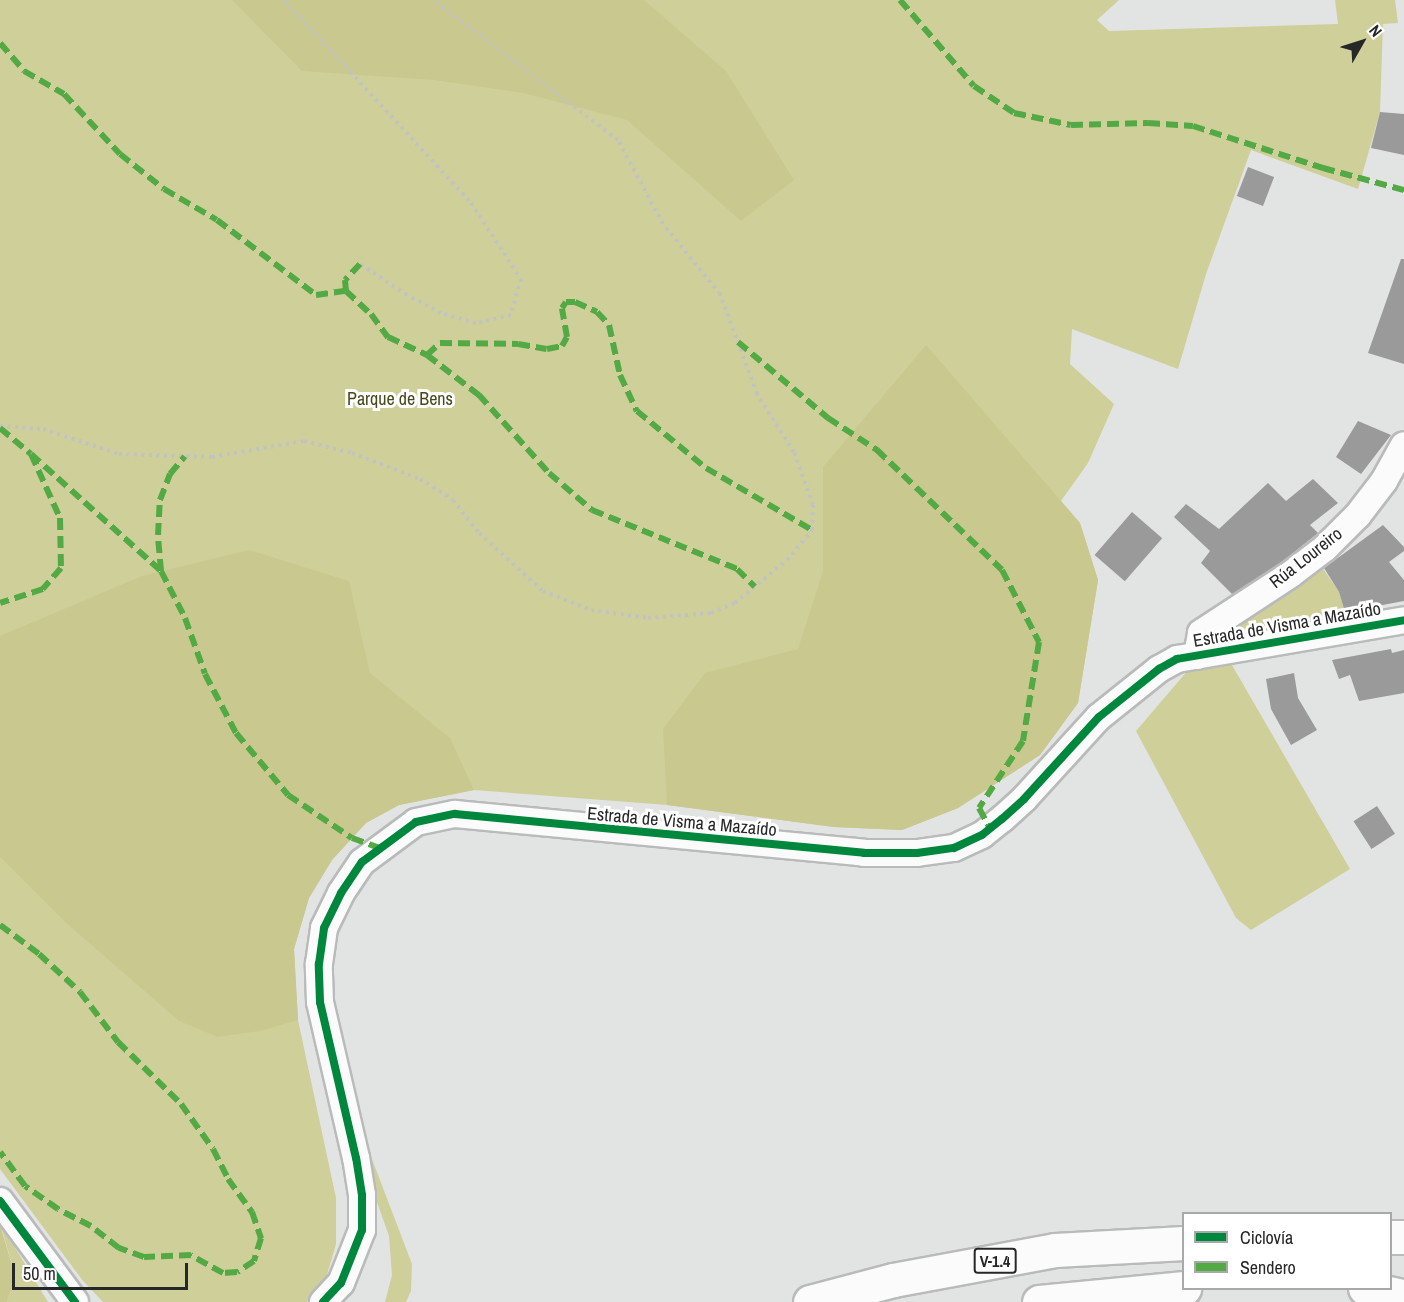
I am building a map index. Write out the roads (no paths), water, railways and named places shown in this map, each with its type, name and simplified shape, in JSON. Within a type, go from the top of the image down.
[{"type":"highway","name":"V-1.4","points":[[810,1302],[893,1280],[1055,1250],[1182,1243]]},
{"type":"highway","points":[[1039,1302],[1182,1288]]},
{"type":"highway","points":[[1375,1290],[1404,1296]]},
{"type":"street","name":"Rúa Loureiro","points":[[1197,656],[1201,633],[1225,614],[1291,574],[1325,548],[1358,516],[1384,481],[1404,446]]},
{"type":"street","name":"Estrada de Visma a Mazaído","points":[[323,1302],[341,1283],[362,1230],[362,1195],[320,1002],[319,964],[324,928],[341,893],[362,862],[387,841],[416,822],[454,814],[864,854],[917,853],[954,848],[982,835],[1009,812],[1099,717],[1127,693],[1168,664],[1178,659],[1404,620]]},
{"type":"street","points":[[0,1201],[75,1302]]},
{"type":"park label","name":"Parque de Bens","points":[[400,399]]}]
